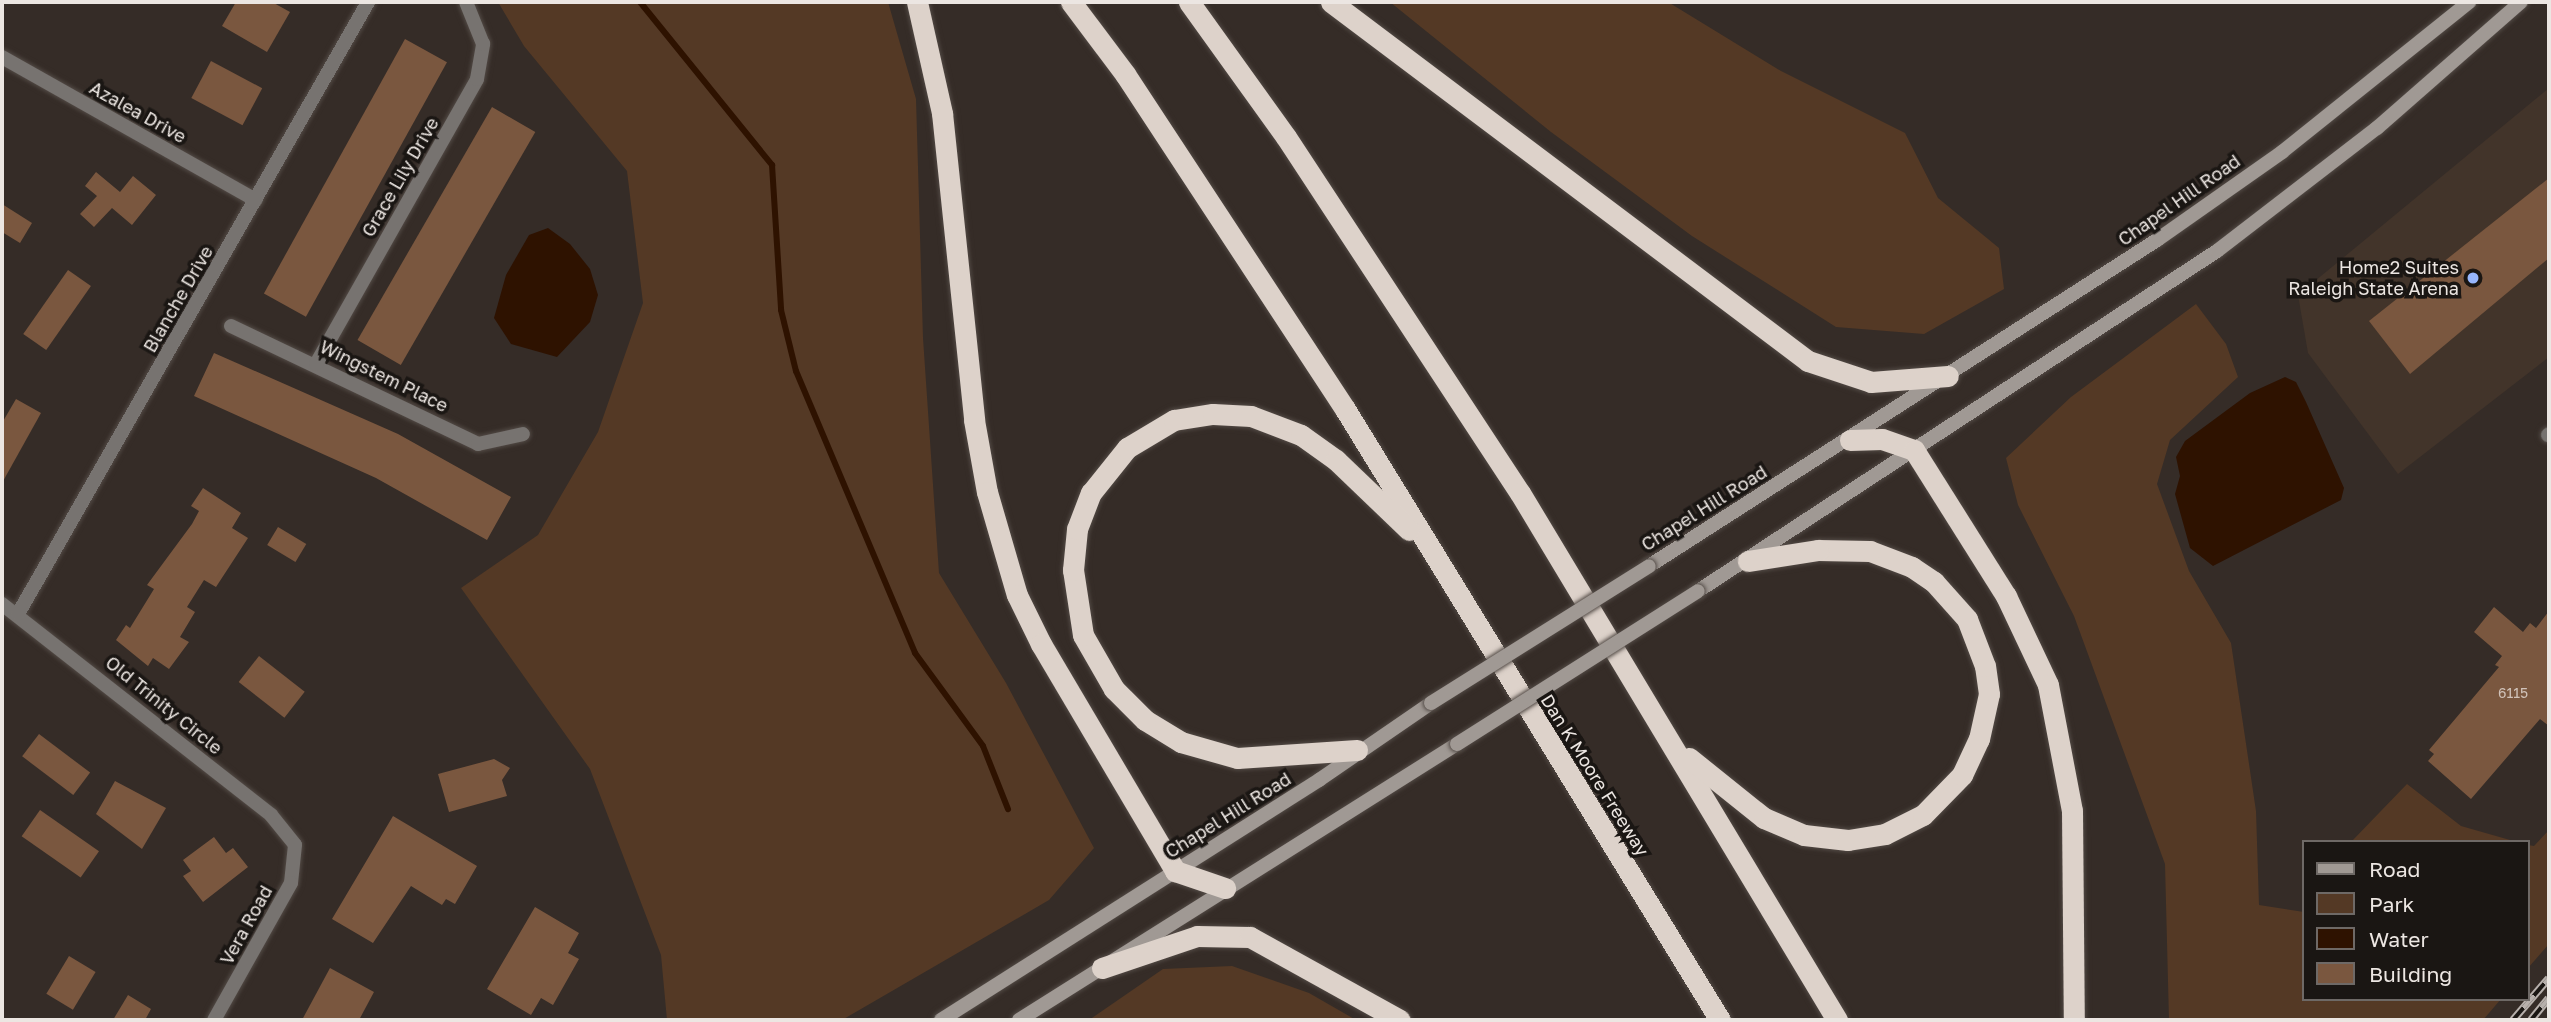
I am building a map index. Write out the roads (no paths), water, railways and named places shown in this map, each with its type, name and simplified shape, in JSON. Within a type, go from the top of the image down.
[{"type":"highway","points":[[917,2],[942,113],[975,420],[1000,545],[1041,644],[1175,871],[1225,888]]},
{"type":"highway","points":[[1071,2],[1125,74],[1337,397],[1432,554]]},
{"type":"highway","points":[[1189,2],[1286,137],[1521,494],[1676,747],[1837,1020]]},
{"type":"highway","points":[[1331,2],[1808,362],[1871,382],[1948,376]]},
{"type":"highway","points":[[1357,750],[1237,758],[1191,746],[1145,720],[1114,689],[1083,635],[1073,570],[1083,511],[1102,476],[1143,436],[1194,415],[1251,416],[1285,427],[1318,446],[1432,554]]},
{"type":"highway","points":[[1850,440],[1882,439],[1914,450],[2007,596],[2051,696],[2072,811],[2074,1020]]},
{"type":"highway","points":[[1676,747],[1764,818],[1824,839],[1865,838],[1903,827],[1938,803],[1971,760],[1989,694],[1985,666],[1967,619],[1934,582],[1912,567],[1870,551],[1818,550],[1748,561]]},
{"type":"highway","name":"Dan K Moore Freeway","points":[[1432,554],[1720,1020]]},
{"type":"highway","points":[[1102,968],[1197,936],[1250,937],[1400,1020]]},
{"type":"main road","name":"Chapel Hill Road","points":[[941,1020],[1319,780],[1357,750],[1850,440],[2157,240],[2282,152],[2469,2]]},
{"type":"main road","points":[[1019,1020],[1748,561],[1782,533],[1914,450],[2217,251],[2377,128],[2521,2]]},
{"type":"street","name":"Blanche Drive","points":[[18,614],[368,2]]},
{"type":"street","name":"Grace Lily Drive","points":[[316,364],[477,79],[483,44],[466,2]]},
{"type":"street","name":"Azalea Drive","points":[[2,57],[256,200]]},
{"type":"street","name":"Wingstem Place","points":[[231,326],[316,364],[478,444],[523,434]]},
{"type":"street","name":"Old Trinity Circle","points":[[2,604],[271,815],[295,845]]},
{"type":"street","name":"Vera Road","points":[[214,1020],[291,883],[295,845]]},
{"type":"water","points":[[548,228],[570,244],[590,269],[598,295],[590,322],[557,357],[511,344],[494,318],[506,275],[529,235]]},
{"type":"water","points":[[2285,377],[2296,382],[2306,402],[2344,488],[2341,500],[2213,566],[2190,548],[2175,494],[2180,476],[2176,457],[2185,441],[2250,393]]},
{"type":"waterway","points":[[640,2],[772,165],[781,310],[796,371],[915,653],[983,746],[1008,809]]},
{"type":"railway","points":[[2530,1000],[2549,978]]},
{"type":"railway","points":[[2531,1020],[2549,998]]},
{"type":"railway","points":[[2513,1020],[2529,1001]]},
{"type":"place","name":"Home2 Suites Raleigh State Arena","points":[[2473,278]]}]
